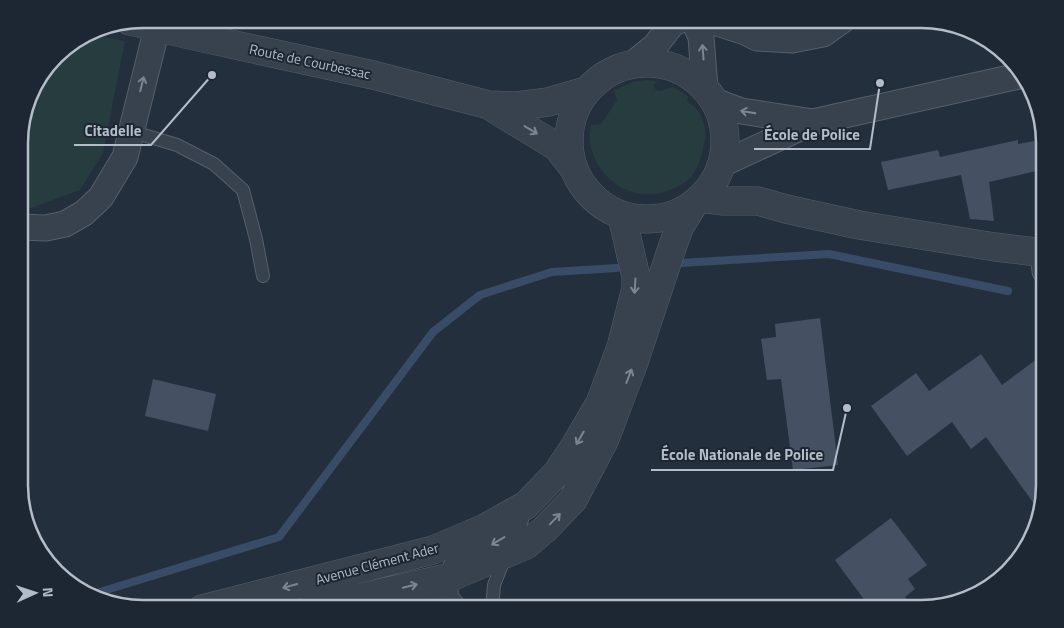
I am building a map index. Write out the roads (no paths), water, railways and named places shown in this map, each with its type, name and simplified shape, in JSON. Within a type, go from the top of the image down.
[{"type":"street","points":[[28,227],[46,228],[65,224],[84,213],[101,197],[125,157],[157,28]]},
{"type":"street","name":"Route de Courbessac","points":[[157,28],[373,74],[489,105],[516,106],[548,102],[586,92]]},
{"type":"street","points":[[633,64],[655,46],[669,28]]},
{"type":"street","points":[[698,28],[702,37],[710,94],[723,121],[726,142],[721,167],[710,187],[696,202],[671,216],[646,220],[622,216],[601,205],[584,188],[572,166],[568,140],[573,114],[586,92],[599,78],[615,69],[633,64],[659,63],[684,72],[710,94],[740,111],[813,122]]},
{"type":"street","points":[[733,28],[758,38],[792,40],[823,34],[831,28]]},
{"type":"street","points":[[765,28],[776,38]]},
{"type":"street","points":[[721,167],[813,122],[1016,77]]},
{"type":"street","name":"Route de Courbessac","points":[[489,105],[557,146],[572,166]]},
{"type":"street","points":[[721,167],[758,201]]},
{"type":"street","points":[[696,202],[758,201],[859,225],[995,247],[1036,257]]},
{"type":"street","name":"Avenue Clément Ader","points":[[367,600],[452,586],[507,553],[526,545],[545,529],[573,500],[605,439],[634,362],[680,226],[696,202]]},
{"type":"street","name":"Avenue Clément Ader","points":[[237,600],[432,550],[485,528],[526,505],[557,474],[573,450],[600,403],[621,348],[636,288],[636,277],[622,216]]},
{"type":"lane","points":[[130,131],[177,145],[214,164],[243,190],[256,239],[263,276]]},
{"type":"lane","points":[[459,600],[452,586],[450,564],[459,555],[497,544],[521,524],[526,505]]},
{"type":"lane","points":[[493,600],[494,585],[507,553]]},
{"type":"lane","points":[[417,600],[452,586]]},
{"type":"waterway","points":[[681,263],[829,254],[1008,291]]},
{"type":"waterway","points":[[99,592],[279,537],[433,332],[480,295],[552,272],[617,268]]},
{"type":"place","name":"Citadelle","points":[[212,75]]},
{"type":"place","name":"École de Police","points":[[880,83]]},
{"type":"place","name":"École Nationale de Police","points":[[847,408]]}]
